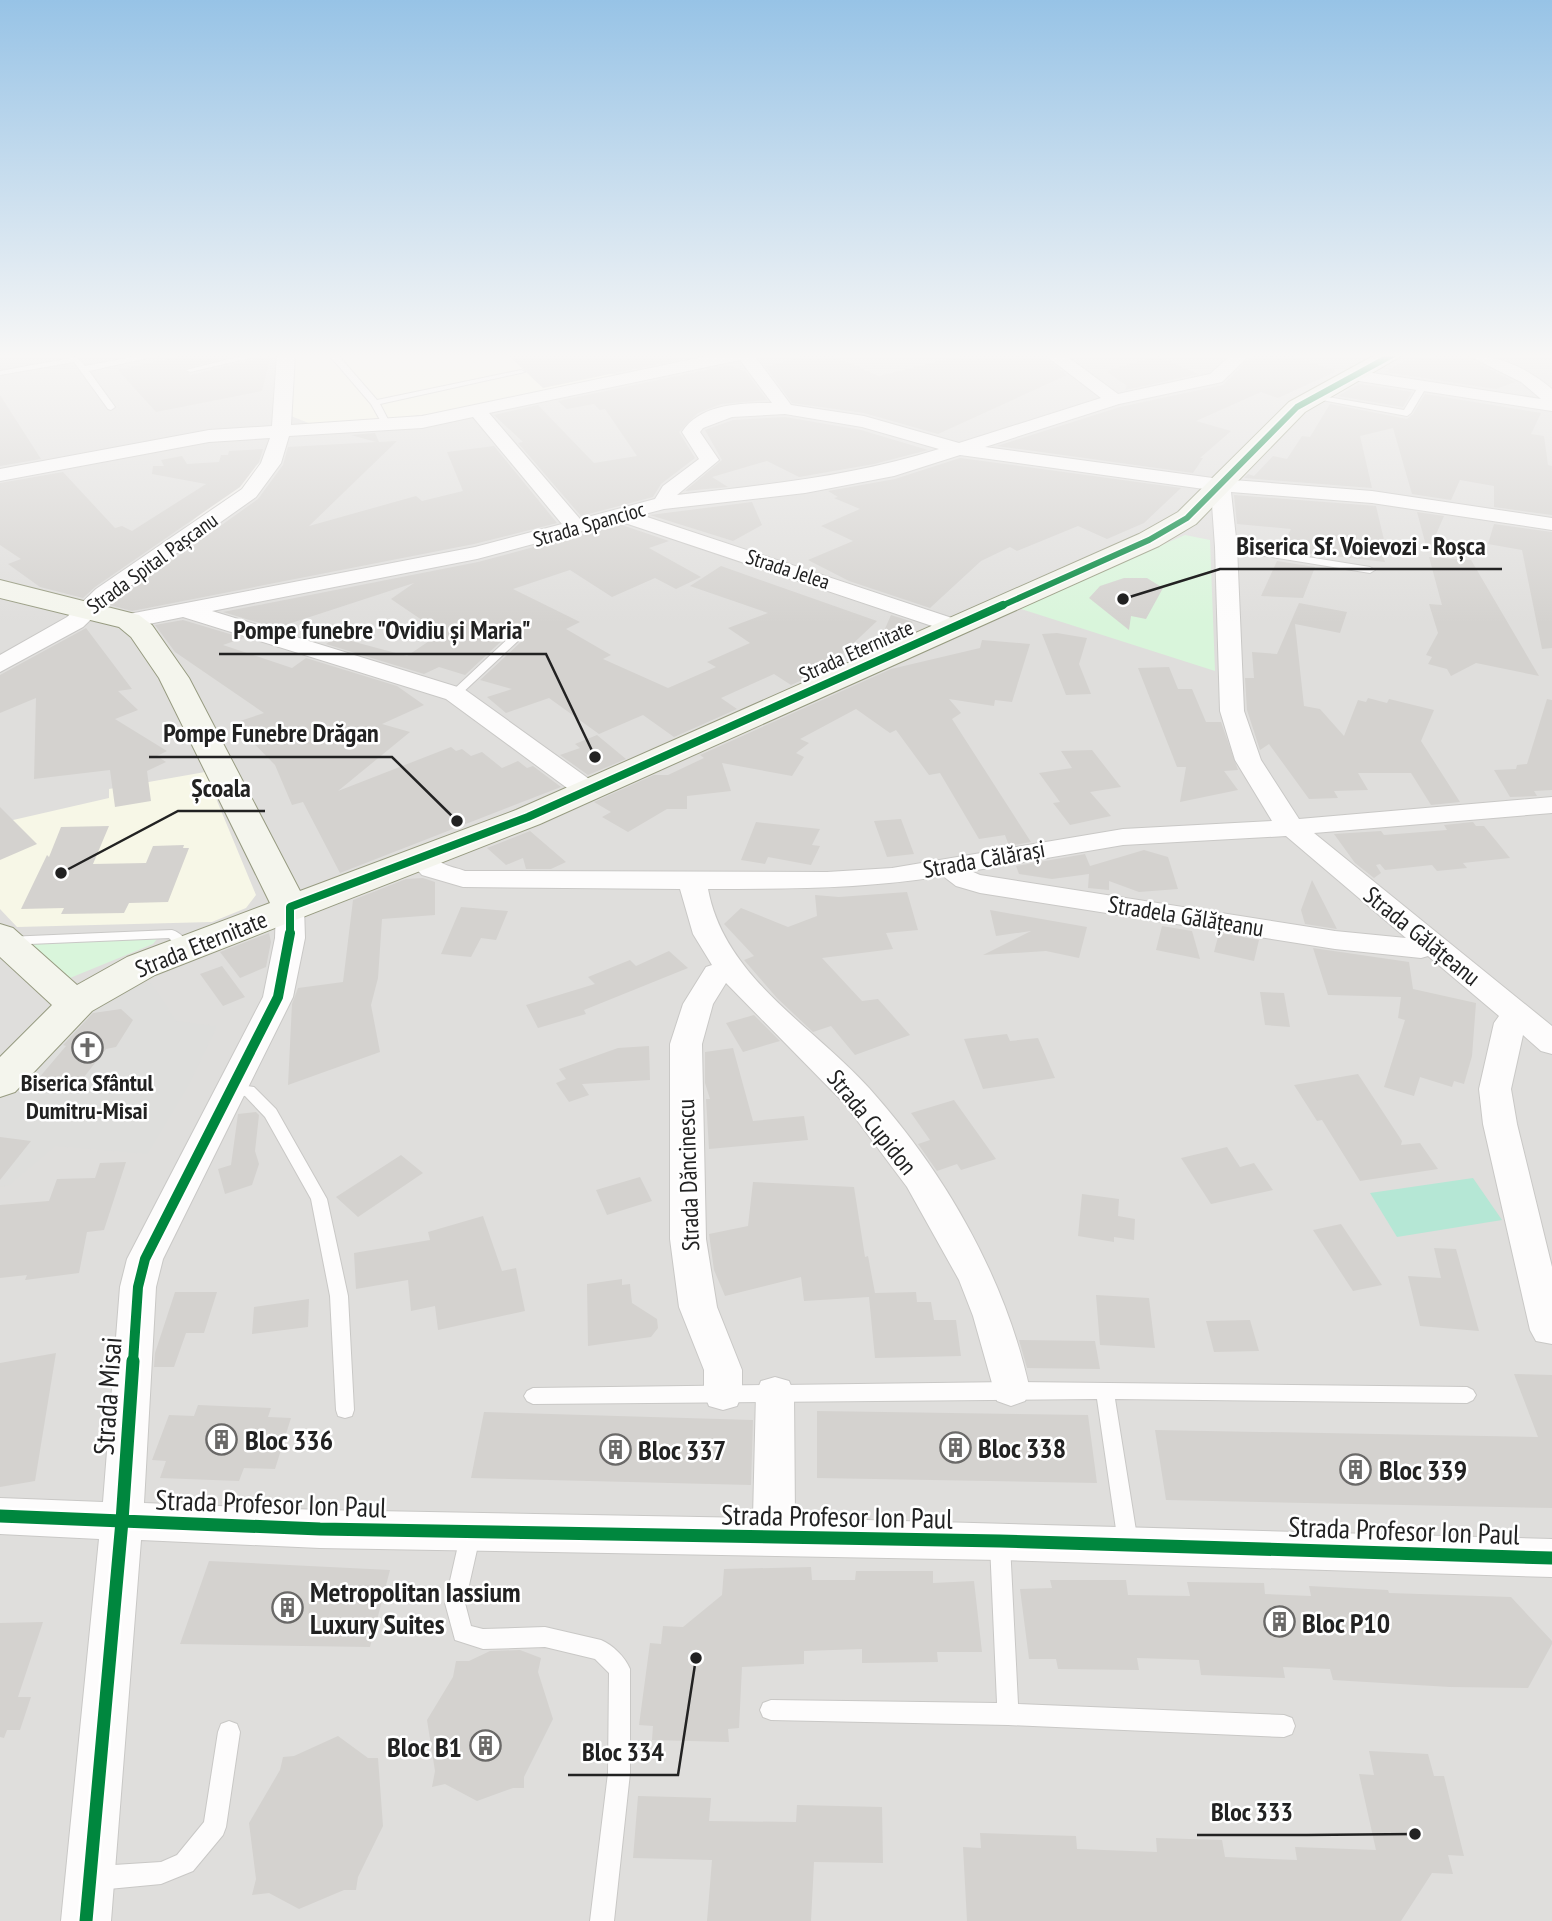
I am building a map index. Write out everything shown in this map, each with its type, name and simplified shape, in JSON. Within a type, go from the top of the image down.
[{"type":"street","points":[[0,475],[156,445]]},
{"type":"street","name":"Strada Spital Pașcanu","points":[[0,665],[75,622],[77,607],[249,494],[269,471],[277,445]]},
{"type":"street","points":[[506,445],[577,528]]},
{"type":"street","points":[[663,503],[670,490],[709,460],[699,445]]},
{"type":"street","points":[[943,445],[962,450],[1220,485],[1371,497],[1552,524]]},
{"type":"street","name":"Strada Spancioc","points":[[129,621],[415,567],[577,528],[663,503],[842,480],[978,445]]},
{"type":"street","name":"Strada Eternitate","points":[[0,1082],[78,1002],[141,966],[421,859],[587,790],[1149,540],[1186,518],[1258,445]]},
{"type":"street","name":"Strada Gălățeanu","points":[[1220,485],[1226,547],[1232,711],[1248,760],[1283,818],[1552,1043]]},
{"type":"street","name":"Strada Jelea","points":[[621,515],[953,626]]},
{"type":"street","points":[[0,589],[129,621],[142,631],[174,678],[290,907]]},
{"type":"street","points":[[183,609],[455,694],[587,790]]},
{"type":"street","name":"Strada Călărași","points":[[421,859],[432,869],[463,879],[827,881],[892,876],[948,864],[1123,837],[1293,827],[1552,804]]},
{"type":"street","name":"Stradela Gălățeanu","points":[[948,864],[957,877],[971,883],[1006,886],[1335,940],[1421,949],[1433,944]]},
{"type":"street","name":"Strada Cupidon","points":[[694,879],[694,896],[715,948],[873,1115],[932,1196],[961,1248],[992,1318],[1006,1361],[1011,1391]]},
{"type":"street","name":"Strada Misai","points":[[88,1900],[140,1278],[145,1259],[278,996],[290,938],[290,907]]},
{"type":"street","points":[[1,940],[60,993],[78,1002]]},
{"type":"street","name":"Strada Dăncinescu","points":[[723,1394],[723,1370],[698,1307],[688,1239],[686,1044],[698,1004],[717,974],[732,969]]},
{"type":"street","points":[[1523,1020],[1510,1023],[1496,1090],[1500,1124],[1549,1330]]},
{"type":"street","points":[[774,1538],[775,1393]]},
{"type":"street","name":"Strada Profesor Ion Paul","points":[[0,1516],[320,1529],[1128,1544],[1552,1558]]},
{"type":"lane","points":[[1226,547],[1370,570]]},
{"type":"lane","points":[[455,694],[516,637]]},
{"type":"lane","points":[[1,940],[172,934],[186,948]]},
{"type":"lane","points":[[233,1089],[249,1091],[271,1113],[319,1199],[339,1296],[345,1410]]},
{"type":"lane","points":[[533,1396],[1011,1391],[1466,1395]]},
{"type":"lane","points":[[1105,1392],[1128,1544]]},
{"type":"lane","points":[[471,1531],[455,1603],[462,1633],[483,1639],[545,1637],[590,1647],[601,1650],[620,1669],[619,1773],[602,1921]]},
{"type":"lane","points":[[1000,1541],[1008,1714]]},
{"type":"lane","points":[[771,1710],[1008,1714],[1284,1726]]},
{"type":"lane","points":[[88,1900],[184,1863],[215,1827],[229,1732]]},
{"type":"shaded area","points":[[0,445],[1552,445],[1552,1921],[0,1921]],"holes":[[[266,457],[235,497],[117,586]]]},
{"type":"shaded area","points":[[205,772],[256,895],[246,908],[212,922],[17,927],[0,909],[0,823],[109,798],[109,789]]},
{"type":"shaded area","points":[[151,983],[176,1021],[217,1026],[189,1084],[147,1154],[55,1146],[9,1185],[0,1187],[0,1088],[115,985]]},
{"type":"green space","points":[[1185,535],[1210,540],[1215,671],[1018,608]]},
{"type":"green space","points":[[157,939],[153,944],[70,978],[30,943]]},
{"type":"green space","points":[[1473,1178],[1502,1220],[1397,1237],[1370,1193]]},
{"type":"building","points":[[0,445],[32,445],[41,459],[0,466]]},
{"type":"building","points":[[393,445],[309,526],[416,496],[422,501],[463,491],[447,452],[494,446],[557,523],[474,544],[132,611],[110,605],[258,499],[283,465],[288,447]]},
{"type":"building","points":[[519,445],[576,445],[594,463],[637,456],[629,445],[687,445],[695,458],[661,484],[653,497],[581,516]]},
{"type":"building","points":[[713,445],[910,445],[928,450],[874,464],[799,477],[767,461],[712,477],[728,487],[685,491],[722,460]]},
{"type":"building","points":[[1215,445],[1200,458],[1203,458],[1193,473],[997,446]]},
{"type":"building","points":[[1296,445],[1362,445],[1372,488],[1244,478],[1248,474],[1254,476],[1273,456],[1287,459]]},
{"type":"building","points":[[1398,445],[1545,445],[1548,465],[1552,466],[1552,515],[1494,507],[1494,486],[1460,480],[1451,500],[1412,494]]},
{"type":"building","points":[[263,449],[259,462],[240,487],[83,598],[40,587],[8,564],[21,559],[0,545],[0,483],[63,472],[115,528],[122,526],[132,531],[206,484],[152,474],[153,466],[164,466],[161,460],[182,456],[187,464],[219,462],[221,455],[228,455],[229,451]]},
{"type":"building","points":[[960,458],[1181,488],[1144,523],[1107,539],[1078,526],[1017,551],[1010,547],[981,561],[930,608],[849,581],[808,560],[853,541],[821,526],[860,509],[834,498],[838,497],[828,491],[895,479]]},
{"type":"building","points":[[1234,495],[1376,506],[1388,557],[1383,556],[1385,562],[1281,550],[1291,529],[1237,524]]},
{"type":"building","points":[[752,502],[762,525],[733,541],[650,515]]},
{"type":"building","points":[[1417,512],[1444,516],[1428,553]]},
{"type":"building","points":[[619,524],[669,541],[649,548],[701,577],[676,589],[655,578],[612,597],[570,570],[513,589],[580,622],[566,629],[611,655],[603,659],[668,688],[716,667],[707,662],[750,643],[728,628],[768,613],[690,586],[721,566],[877,621],[825,670],[791,685],[774,674],[721,698],[737,709],[674,737],[643,715],[599,734],[549,698],[506,713],[487,697],[512,689],[480,680],[522,641],[521,632],[510,633],[465,675],[439,667],[424,674],[326,644],[336,637],[407,656],[441,633],[391,599],[414,583],[276,628],[223,612],[478,562]]},
{"type":"building","points":[[1494,524],[1552,532],[1552,648],[1542,649],[1522,550],[1488,544]]},
{"type":"building","points":[[1429,557],[1471,560],[1539,676],[1476,663],[1451,676],[1447,669],[1428,664],[1432,657],[1426,655],[1438,633],[1429,604],[1442,605]]},
{"type":"building","points":[[1277,561],[1315,567],[1303,598],[1261,596]]},
{"type":"building","points":[[1124,578],[1147,578],[1163,588],[1146,619],[1131,616],[1129,630],[1089,598],[1100,586]]},
{"type":"building","points":[[1299,603],[1347,612],[1340,633],[1295,624],[1304,706],[1320,709],[1344,736],[1358,700],[1366,702],[1368,698],[1387,703],[1389,699],[1434,710],[1421,741],[1460,802],[1431,805],[1411,773],[1358,773],[1368,790],[1334,791],[1338,798],[1309,799],[1269,744],[1260,750],[1247,710],[1245,678],[1254,678],[1252,652],[1277,654]]},
{"type":"building","points":[[891,615],[913,622],[890,641],[877,647]]},
{"type":"building","points":[[183,620],[243,638],[223,645],[292,668],[306,658],[397,686],[424,705],[382,724],[410,732],[338,791],[451,747],[456,751],[462,749],[471,756],[482,752],[502,768],[518,761],[527,768],[533,766],[561,787],[340,873],[303,802],[292,805],[275,765],[234,723],[264,713],[175,652],[155,625]]},
{"type":"building","points":[[86,628],[132,689],[118,691],[138,710],[115,719],[167,751],[157,756],[166,762],[147,771],[151,801],[115,807],[110,770],[34,779],[36,698],[0,713],[0,675]]},
{"type":"building","points":[[1057,633],[1087,638],[1079,664],[1091,694],[1066,695],[1042,634]]},
{"type":"building","points":[[982,640],[1030,644],[1012,702],[995,700],[994,706],[949,699],[961,713],[952,719],[1031,842],[1009,846],[1005,835],[979,839],[940,773],[929,775],[896,730],[890,733],[856,709],[800,739],[809,743],[796,753],[804,757],[792,776],[722,763],[731,791],[687,796],[687,809],[667,809],[628,832],[602,817],[611,812],[594,802],[654,775],[668,775],[704,758],[700,755],[891,669],[980,648]]},
{"type":"building","points":[[1169,667],[1178,689],[1192,689],[1206,722],[1221,722],[1238,770],[1224,771],[1238,790],[1180,802],[1186,767],[1177,767],[1138,668]]},
{"type":"building","points":[[1547,699],[1552,700],[1552,790],[1534,791],[1537,796],[1510,797],[1494,770],[1516,769],[1517,765],[1527,764]]},
{"type":"building","points":[[597,735],[626,759],[588,775],[560,755],[580,748],[575,744]]},
{"type":"building","points":[[1092,750],[1121,787],[1090,792],[1111,816],[1070,825],[1053,803],[1060,802],[1039,773],[1072,768],[1061,751]]},
{"type":"building","points":[[0,807],[37,844],[0,860]]},
{"type":"building","points":[[901,819],[914,854],[887,857],[874,821]]},
{"type":"building","points":[[756,822],[820,829],[812,845],[820,846],[811,865],[768,857],[765,864],[741,860]]},
{"type":"building","points":[[1473,822],[1476,826],[1484,826],[1510,858],[1463,863],[1467,868],[1437,871],[1432,865],[1385,870],[1380,864],[1376,865],[1381,873],[1374,878],[1355,863],[1334,834],[1381,831],[1384,835],[1447,830],[1444,825]]},
{"type":"building","points":[[109,826],[93,864],[146,863],[153,846],[184,845],[183,848],[189,848],[168,902],[129,903],[124,913],[61,914],[64,908],[21,909],[47,855],[49,857],[61,827]]},
{"type":"building","points":[[530,831],[566,862],[551,869],[526,869],[523,858],[506,865],[487,848]]},
{"type":"building","points":[[1144,850],[1168,857],[1178,889],[1139,892],[1109,881],[1109,890],[1088,888],[1089,874],[1052,879],[1019,874],[1016,866],[1085,854],[1090,866]]},
{"type":"building","points":[[423,878],[435,882],[435,915],[382,919],[378,978],[371,1005],[380,1052],[288,1085],[292,1004],[298,988],[343,982],[353,900],[406,879]]},
{"type":"building","points":[[1312,880],[1337,929],[1305,924],[1301,910]]},
{"type":"building","points":[[907,892],[918,930],[886,933],[893,949],[822,958],[862,1001],[878,999],[910,1035],[855,1055],[831,1026],[813,1032],[777,998],[744,960],[754,956],[724,924],[741,908],[788,927],[817,916],[815,895],[839,897]]},
{"type":"building","points":[[461,907],[508,911],[496,940],[481,938],[471,957],[441,954]]},
{"type":"building","points":[[990,910],[1087,927],[1079,958],[1046,951],[983,955],[1031,931],[996,936]]},
{"type":"building","points":[[1162,926],[1192,931],[1200,959],[1156,950]]},
{"type":"building","points":[[269,933],[271,942],[266,967],[240,978],[220,952]]},
{"type":"building","points":[[1219,933],[1259,940],[1254,961],[1214,952]]},
{"type":"building","points":[[1313,948],[1409,962],[1413,989],[1476,1003],[1472,1056],[1464,1084],[1454,1081],[1452,1087],[1420,1077],[1414,1096],[1384,1087],[1405,1020],[1398,1018],[1401,997],[1328,995]]},
{"type":"building","points":[[669,951],[688,968],[584,1010],[586,1014],[538,1028],[526,1005],[595,984],[588,977],[630,960],[636,966]]},
{"type":"building","points":[[222,966],[245,997],[223,1006],[200,974]]},
{"type":"building","points":[[1260,992],[1284,993],[1290,1027],[1265,1025]]},
{"type":"building","name":"Biserica Sfântul Dumitru-Misai","points":[[121,1009],[133,1020],[116,1047],[106,1049],[77,1086],[38,1079],[66,1046],[63,1045],[93,1013]]},
{"type":"building","points":[[754,1015],[780,1041],[743,1052],[726,1023]]},
{"type":"building","points":[[1007,1034],[1010,1041],[1038,1038],[1055,1078],[983,1089],[964,1039]]},
{"type":"building","points":[[649,1046],[650,1080],[582,1084],[589,1095],[569,1102],[556,1083],[566,1079],[559,1069],[618,1048]]},
{"type":"building","points":[[733,1048],[753,1121],[804,1116],[808,1140],[709,1149],[706,1099],[710,1099],[705,1083],[705,1052]]},
{"type":"building","points":[[1358,1074],[1402,1141],[1401,1145],[1420,1143],[1438,1169],[1360,1181],[1322,1120],[1317,1121],[1294,1085]]},
{"type":"building","points":[[954,1100],[996,1159],[961,1170],[957,1164],[937,1171],[918,1144],[930,1140],[911,1113]]},
{"type":"building","points":[[256,1112],[259,1115],[255,1151],[259,1164],[252,1185],[225,1194],[218,1169],[231,1165],[238,1114]]},
{"type":"building","points":[[0,1137],[31,1141],[0,1180]]},
{"type":"building","points":[[1227,1147],[1240,1167],[1254,1163],[1273,1190],[1211,1204],[1181,1158]]},
{"type":"building","points":[[401,1155],[423,1173],[358,1217],[336,1197]]},
{"type":"building","points":[[126,1162],[104,1230],[87,1232],[79,1273],[25,1280],[27,1275],[0,1278],[0,1205],[49,1201],[57,1179],[95,1178],[100,1163]]},
{"type":"building","points":[[640,1177],[652,1201],[607,1215],[596,1190]]},
{"type":"building","points":[[753,1182],[854,1187],[865,1257],[868,1256],[875,1293],[916,1292],[917,1302],[931,1302],[934,1320],[956,1320],[961,1356],[875,1358],[869,1297],[804,1301],[801,1277],[725,1296],[714,1270],[709,1234],[748,1226]]},
{"type":"building","points":[[1082,1194],[1119,1199],[1118,1216],[1135,1219],[1134,1240],[1114,1237],[1114,1242],[1078,1236]]},
{"type":"building","points":[[483,1216],[502,1271],[516,1268],[525,1311],[438,1330],[435,1306],[411,1311],[408,1280],[356,1289],[354,1253],[430,1240],[428,1232]]},
{"type":"building","points":[[1341,1224],[1382,1285],[1353,1291],[1313,1230]]},
{"type":"building","points":[[1434,1248],[1456,1249],[1479,1331],[1420,1326],[1408,1276],[1441,1278]]},
{"type":"building","points":[[622,1279],[622,1285],[630,1284],[632,1303],[657,1319],[658,1328],[651,1337],[588,1346],[587,1284]]},
{"type":"building","points":[[175,1292],[217,1292],[204,1333],[186,1333],[174,1367],[154,1367],[155,1353]]},
{"type":"building","points":[[1096,1295],[1149,1298],[1155,1348],[1100,1345]]},
{"type":"building","points":[[309,1299],[308,1327],[252,1334],[254,1307]]},
{"type":"building","points":[[1250,1320],[1259,1351],[1214,1352],[1206,1321]]},
{"type":"building","points":[[1019,1340],[1095,1341],[1100,1369],[1027,1368]]},
{"type":"building","points":[[56,1353],[35,1481],[0,1487],[0,1363]]},
{"type":"building","name":"Bloc 339","points":[[1514,1374],[1552,1375],[1552,1508],[1166,1500],[1155,1430],[1538,1437]]},
{"type":"building","name":"Bloc 336","points":[[198,1405],[271,1408],[268,1417],[291,1418],[275,1469],[244,1468],[239,1481],[160,1478],[166,1461],[152,1460],[169,1415],[194,1416]]},
{"type":"building","name":"Bloc 338","points":[[817,1411],[1088,1415],[1097,1483],[817,1478]]},
{"type":"building","name":"Bloc 337","points":[[484,1412],[753,1420],[751,1485],[471,1478]]},
{"type":"building","name":"Metropolitan Iassium Luxury Suites","points":[[209,1561],[390,1570],[370,1647],[180,1644]]},
{"type":"building","points":[[811,1567],[812,1580],[855,1580],[856,1571],[933,1571],[933,1583],[974,1581],[982,1652],[937,1652],[938,1662],[862,1663],[862,1649],[804,1651],[804,1664],[742,1667],[739,1728],[728,1729],[729,1742],[652,1740],[653,1726],[639,1725],[650,1643],[661,1644],[663,1626],[683,1627],[722,1595],[724,1569]]},
{"type":"building","name":"Bloc P10","points":[[1050,1580],[1126,1580],[1128,1595],[1190,1596],[1187,1582],[1264,1583],[1265,1594],[1311,1596],[1309,1586],[1388,1590],[1389,1593],[1511,1597],[1552,1644],[1528,1688],[1450,1687],[1333,1680],[1330,1669],[1283,1667],[1285,1678],[1201,1675],[1199,1660],[1137,1658],[1139,1670],[1058,1669],[1056,1659],[1029,1659],[1020,1589],[1052,1588]]},
{"type":"building","points":[[43,1622],[18,1697],[31,1697],[20,1730],[7,1730],[4,1738],[0,1737],[0,1623]]},
{"type":"building","name":"Bloc B1","points":[[520,1650],[541,1658],[538,1672],[553,1719],[524,1777],[524,1788],[513,1788],[477,1801],[445,1784],[432,1787],[435,1771],[427,1720],[453,1677],[456,1661],[469,1661],[490,1651]]},
{"type":"building","points":[[338,1736],[368,1758],[378,1758],[383,1826],[358,1877],[356,1890],[344,1890],[299,1909],[269,1893],[252,1895],[256,1879],[249,1823],[280,1770],[283,1757],[294,1756]]},
{"type":"building","points":[[1369,1751],[1428,1754],[1434,1776],[1444,1776],[1464,1856],[1448,1855],[1453,1874],[1432,1873],[1401,1921],[967,1921],[963,1847],[981,1848],[980,1833],[1076,1836],[1077,1849],[1157,1852],[1156,1838],[1222,1840],[1225,1857],[1297,1860],[1295,1847],[1376,1850],[1359,1774],[1374,1775]]},
{"type":"building","points":[[638,1796],[711,1798],[709,1821],[796,1822],[797,1805],[882,1807],[883,1863],[814,1862],[811,1921],[707,1921],[712,1860],[633,1858]]},
{"type":"cycle path","points":[[86,1921],[122,1521],[138,1287],[145,1259],[278,997],[290,938],[290,907],[528,817],[1149,540],[1187,518],[1260,445]]},
{"type":"cycle path","points":[[0,1516],[320,1529],[1000,1541],[1552,1558]]},
{"type":"place","name":"Biserica Sf. Voievozi - Roșca","points":[[1123,599]]},
{"type":"place","name":"Pompe funebre \"Ovidiu și Maria\"","points":[[595,757]]},
{"type":"place","name":"Pompe Funebre Drăgan","points":[[457,821]]},
{"type":"place","name":"Școala","points":[[61,873]]},
{"type":"place","name":"Biserica Sfântul Dumitru-Misai","points":[[87,1048]]},
{"type":"place","name":"Bloc 336","points":[[222,1439]]},
{"type":"place","name":"Bloc 338","points":[[955,1447]]},
{"type":"place","name":"Bloc 337","points":[[615,1449]]},
{"type":"place","name":"Bloc 339","points":[[1356,1469]]},
{"type":"place","name":"Metropolitan Iassium Luxury Suites","points":[[287,1607]]},
{"type":"place","name":"Bloc P10","points":[[1279,1622]]},
{"type":"place","name":"Bloc 334","points":[[696,1658]]},
{"type":"place","name":"Bloc B1","points":[[485,1746]]},
{"type":"place","name":"Bloc 333","points":[[1415,1834]]}]
